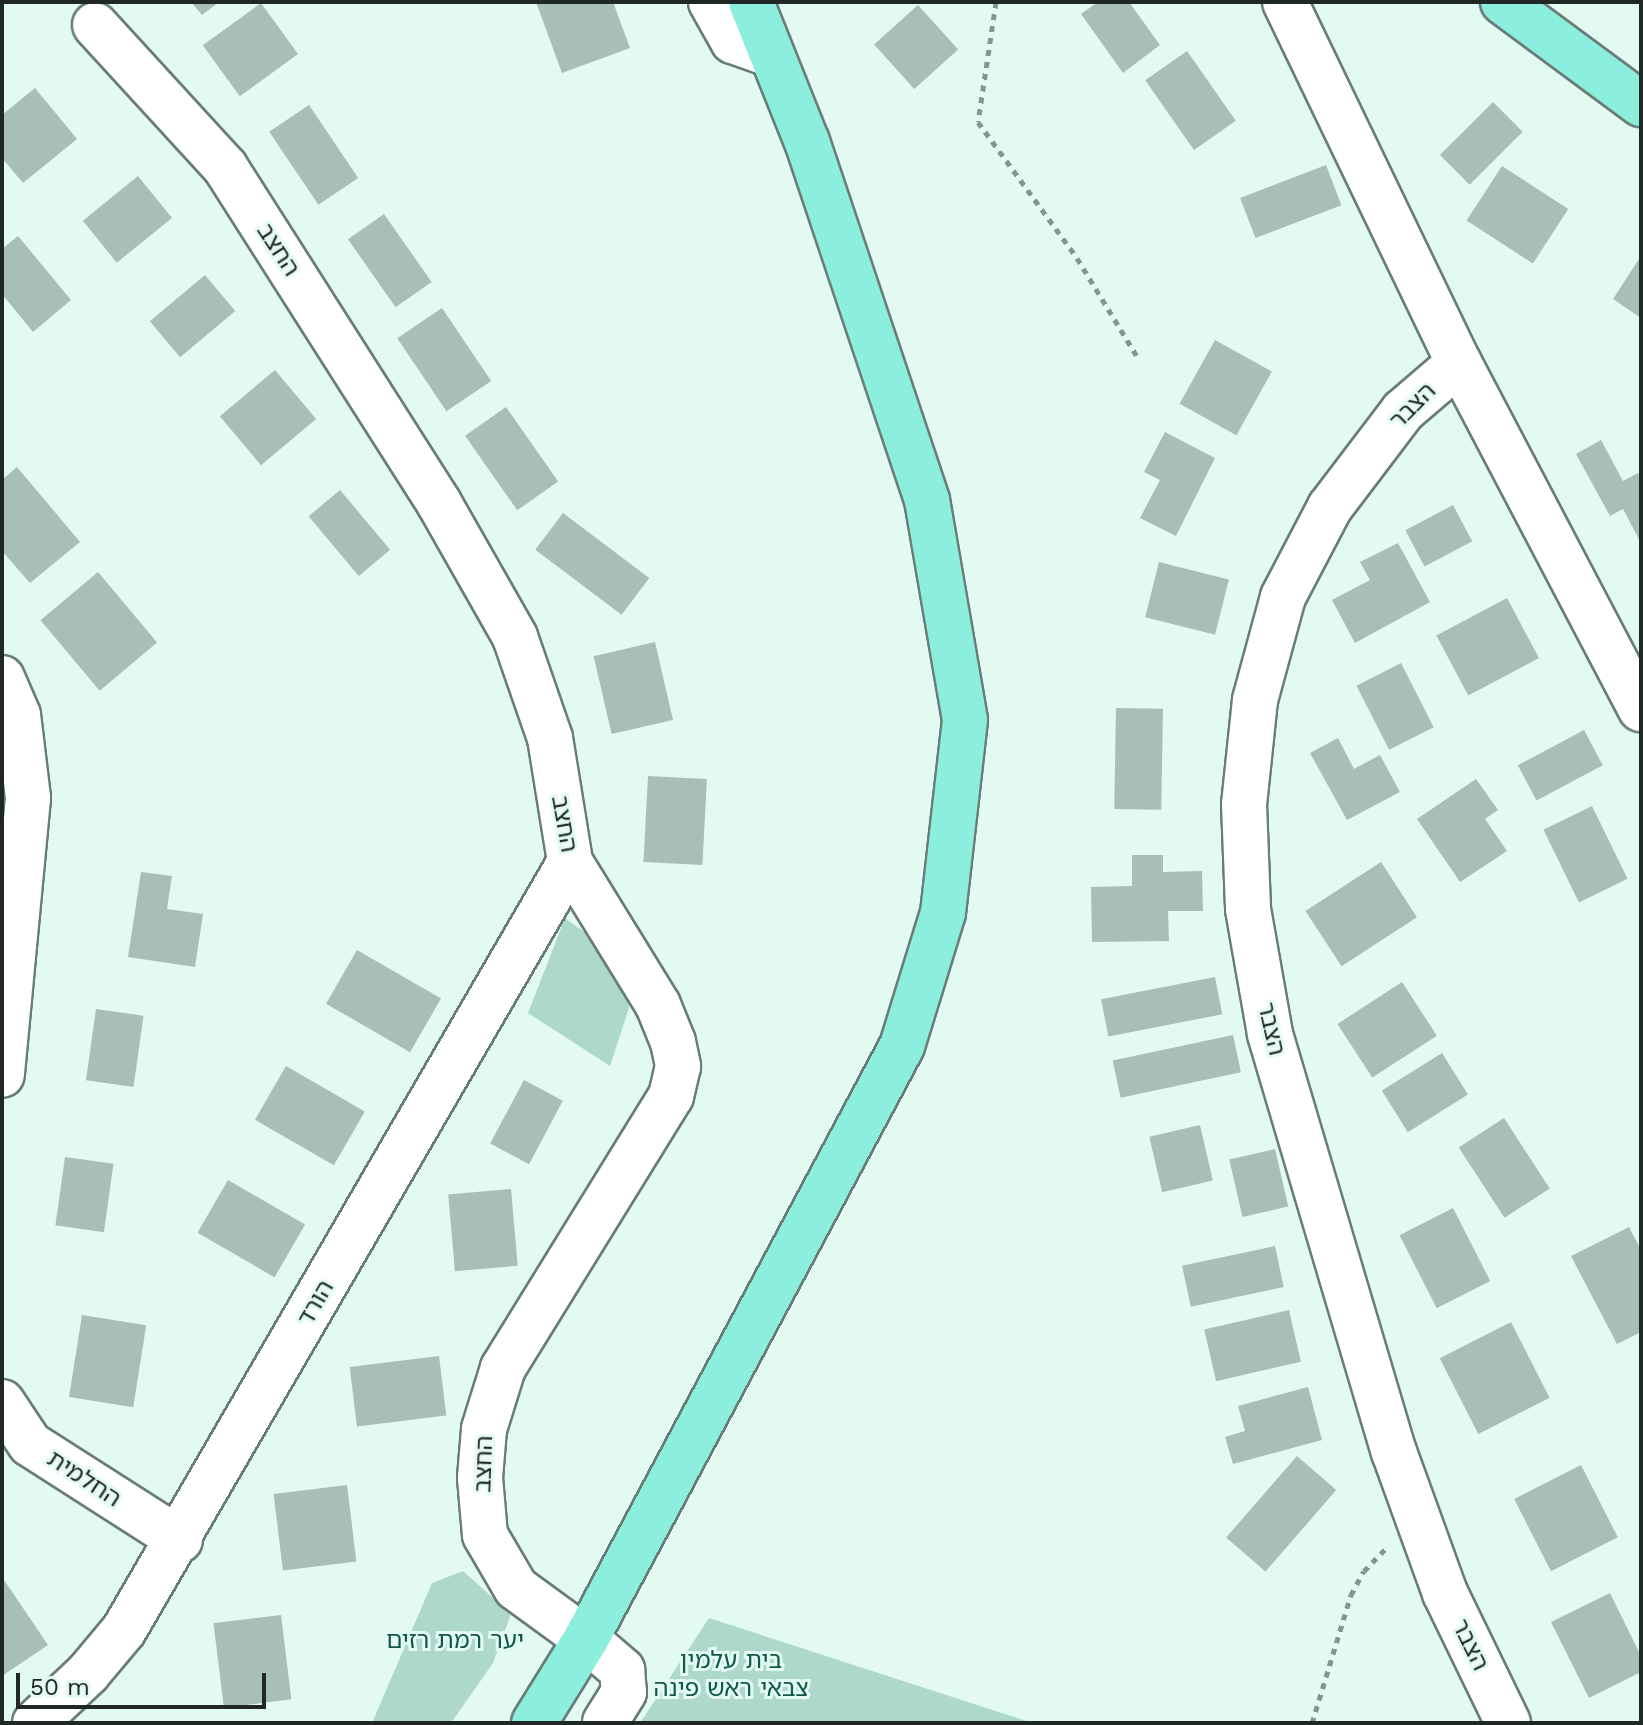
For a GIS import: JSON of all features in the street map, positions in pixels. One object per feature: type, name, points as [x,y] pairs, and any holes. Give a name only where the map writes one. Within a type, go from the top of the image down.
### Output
[{"type":"main road","points":[[534,1723],[586,1639],[902,1046],[945,898],[965,720],[927,500],[807,142],[751,2]]},
{"type":"main road","points":[[1503,2],[1641,104]]},
{"type":"street","points":[[711,2],[733,41],[772,55]]},
{"type":"street","name":"הצבר","points":[[1285,2],[1459,363],[1641,709]]},
{"type":"street","name":"החצב","points":[[95,25],[225,167],[439,503],[515,637],[550,738],[570,862],[658,1005],[673,1042],[678,1066],[671,1096],[503,1368],[484,1429],[480,1478],[485,1535],[516,1588],[586,1639],[622,1670],[624,1692],[605,1723]]},
{"type":"street","name":"הצבר","points":[[1459,363],[1403,411],[1339,495],[1283,597],[1255,700],[1244,804],[1248,909],[1270,1034],[1394,1452],[1445,1593],[1508,1723]]},
{"type":"street","points":[[2,678],[18,715],[28,798],[2,1075]]},
{"type":"street","name":"הורד","points":[[35,1723],[88,1673],[124,1630],[180,1540],[570,862]]},
{"type":"street","name":"החלמית","points":[[2,1402],[30,1444],[180,1540]]},
{"type":"path","points":[[996,2],[978,122],[1077,258],[1138,358]]},
{"type":"path","points":[[1312,1723],[1351,1595],[1364,1571],[1379,1553],[1422,1530]]},
{"type":"green space","points":[[565,918],[591,937],[623,976],[629,1008],[610,1066],[528,1013]]},
{"type":"green space","name":"יער רמת רזים","points":[[463,1571],[511,1614],[493,1663],[451,1723],[372,1723],[432,1583]]},
{"type":"green space","name":"בית עלמין צבאי ראש פינה","points":[[709,1618],[1033,1723],[640,1723]]},
{"type":"building","points":[[191,2],[219,2],[202,15]]},
{"type":"building","points":[[536,2],[613,2],[630,48],[562,73]]},
{"type":"building","points":[[1098,2],[1129,2],[1160,45],[1123,73],[1081,14]]},
{"type":"building","points":[[261,3],[298,54],[240,96],[203,45]]},
{"type":"building","points":[[918,5],[958,50],[914,89],[874,44]]},
{"type":"building","points":[[1187,51],[1236,121],[1194,150],[1145,80]]},
{"type":"building","points":[[35,88],[77,139],[23,183],[2,158],[2,115]]},
{"type":"building","points":[[1493,102],[1523,132],[1470,185],[1440,155]]},
{"type":"building","points":[[309,105],[358,178],[318,205],[269,132]]},
{"type":"building","points":[[1326,165],[1341,205],[1256,238],[1240,198]]},
{"type":"building","points":[[1502,166],[1568,209],[1533,264],[1467,221]]},
{"type":"building","points":[[138,176],[172,218],[117,263],[83,221]]},
{"type":"building","points":[[384,214],[432,282],[396,307],[348,239]]},
{"type":"building","points":[[18,236],[71,300],[33,332],[2,294],[2,249]]},
{"type":"building","points":[[1639,259],[1641,261],[1641,318],[1613,299]]},
{"type":"building","points":[[205,275],[235,311],[180,357],[150,321]]},
{"type":"building","points":[[442,308],[491,381],[446,411],[397,338]]},
{"type":"building","points":[[1215,340],[1272,372],[1236,435],[1180,404]]},
{"type":"building","points":[[275,370],[316,419],[261,465],[220,416]]},
{"type":"building","points":[[506,407],[558,482],[517,510],[465,436]]},
{"type":"building","points":[[1165,432],[1215,458],[1176,536],[1140,518],[1160,480],[1144,472]]},
{"type":"building","points":[[1601,440],[1623,481],[1638,473],[1641,479],[1641,543],[1623,509],[1610,516],[1576,454]]},
{"type":"building","points":[[17,467],[80,542],[30,583],[2,551],[2,480]]},
{"type":"building","points":[[340,490],[390,550],[359,576],[309,516]]},
{"type":"building","points":[[1453,505],[1472,541],[1425,567],[1405,530]]},
{"type":"building","points":[[563,513],[649,578],[622,615],[535,550]]},
{"type":"building","points":[[1398,543],[1430,602],[1355,643],[1332,600],[1370,580],[1360,562]]},
{"type":"building","points":[[1159,562],[1229,579],[1215,635],[1145,617]]},
{"type":"building","points":[[98,572],[157,642],[100,691],[41,620]]},
{"type":"building","points":[[1507,598],[1539,658],[1468,696],[1436,636]]},
{"type":"building","points":[[655,642],[673,720],[612,734],[594,656]]},
{"type":"building","points":[[1401,663],[1434,727],[1389,750],[1356,686]]},
{"type":"building","points":[[1116,708],[1163,709],[1161,810],[1114,809]]},
{"type":"building","points":[[1584,730],[1603,765],[1537,801],[1518,765]]},
{"type":"building","points":[[1338,738],[1354,769],[1380,755],[1400,792],[1347,820],[1310,753]]},
{"type":"building","points":[[648,776],[707,779],[702,865],[643,862]]},
{"type":"building","points":[[1476,779],[1498,810],[1485,819],[1507,851],[1460,882],[1417,819]]},
{"type":"building","points":[[1592,806],[1628,879],[1579,902],[1543,830]]},
{"type":"building","points":[[1132,855],[1163,855],[1163,872],[1202,871],[1203,911],[1168,911],[1169,941],[1092,942],[1091,887],[1132,886]]},
{"type":"building","points":[[1381,862],[1417,917],[1341,966],[1306,911]]},
{"type":"building","points":[[141,872],[172,876],[167,909],[203,914],[195,967],[128,957]]},
{"type":"building","points":[[357,950],[441,998],[410,1052],[326,1004]]},
{"type":"building","points":[[1215,977],[1222,1014],[1108,1036],[1101,999]]},
{"type":"building","points":[[1402,982],[1437,1036],[1372,1078],[1337,1024]]},
{"type":"building","points":[[96,1009],[144,1016],[134,1087],[86,1080]]},
{"type":"building","points":[[1233,1035],[1241,1072],[1121,1098],[1113,1061]]},
{"type":"building","points":[[1442,1053],[1468,1095],[1408,1132],[1382,1091]]},
{"type":"building","points":[[286,1066],[365,1112],[334,1165],[255,1120]]},
{"type":"building","points":[[524,1080],[563,1101],[529,1164],[490,1144]]},
{"type":"building","points":[[1504,1118],[1550,1188],[1504,1218],[1459,1147]]},
{"type":"building","points":[[1200,1125],[1213,1181],[1162,1192],[1149,1137]]},
{"type":"building","points":[[1275,1149],[1288,1206],[1242,1217],[1229,1160]]},
{"type":"building","points":[[65,1157],[114,1164],[104,1232],[55,1225]]},
{"type":"building","points":[[228,1180],[305,1224],[275,1277],[198,1233]]},
{"type":"building","points":[[511,1189],[518,1266],[455,1271],[448,1194]]},
{"type":"building","points":[[1453,1208],[1490,1281],[1437,1308],[1400,1235]]},
{"type":"building","points":[[1629,1227],[1641,1250],[1641,1332],[1617,1344],[1571,1256]]},
{"type":"building","points":[[1275,1246],[1284,1287],[1191,1307],[1182,1266]]},
{"type":"building","points":[[1289,1310],[1301,1362],[1216,1381],[1204,1330]]},
{"type":"building","points":[[82,1315],[146,1325],[133,1407],[69,1397]]},
{"type":"building","points":[[1511,1322],[1550,1398],[1478,1434],[1440,1358]]},
{"type":"building","points":[[439,1356],[446,1416],[357,1427],[350,1367]]},
{"type":"building","points":[[1308,1387],[1322,1440],[1233,1464],[1225,1437],[1245,1431],[1238,1406]]},
{"type":"building","points":[[1297,1456],[1336,1490],[1265,1572],[1226,1538]]},
{"type":"building","points":[[1581,1465],[1618,1537],[1551,1571],[1514,1499]]},
{"type":"building","points":[[347,1485],[356,1561],[283,1570],[274,1494]]},
{"type":"building","points":[[2,1577],[48,1645],[2,1676]]},
{"type":"building","points":[[1610,1593],[1641,1656],[1641,1672],[1589,1698],[1551,1622]]},
{"type":"building","points":[[281,1615],[291,1699],[224,1708],[214,1623]]}]
